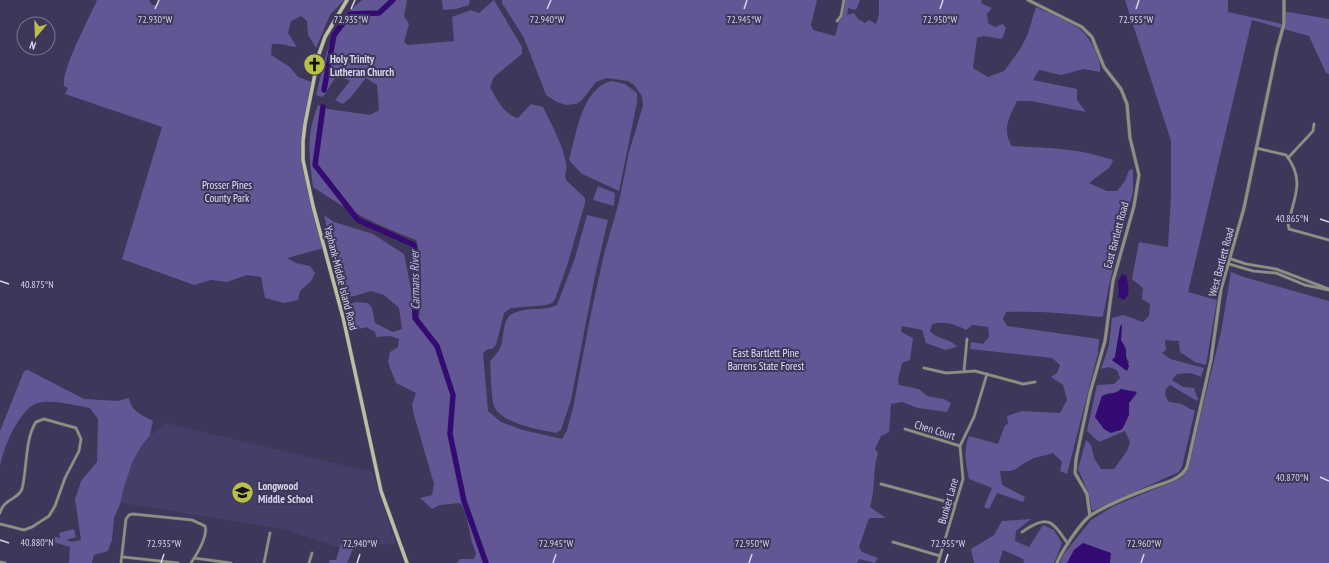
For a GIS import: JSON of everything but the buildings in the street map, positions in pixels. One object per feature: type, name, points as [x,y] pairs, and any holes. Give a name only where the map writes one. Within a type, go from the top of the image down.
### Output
[{"type":"main road","name":"Yaphank-Middle Island Road","points":[[347,0],[325,37],[318,54],[305,124],[303,160],[313,206],[343,317],[381,491],[407,563]]},
{"type":"street","points":[[837,21],[841,16],[844,0]]},
{"type":"street","name":"East Bartlett Road","points":[[1028,0],[1082,27],[1092,37],[1104,67],[1121,89],[1126,104],[1130,138],[1139,175],[1134,206],[1113,281],[1105,341],[1090,393],[1076,459],[1075,473],[1087,494],[1090,516]]},
{"type":"street","name":"West Bartlett Road","points":[[1090,516],[1112,505],[1179,477],[1185,472],[1198,425],[1217,330],[1221,289],[1231,259],[1242,216],[1277,49],[1284,24],[1284,0]]},
{"type":"street","points":[[1288,158],[1313,131],[1314,124]]},
{"type":"street","points":[[1256,148],[1286,155],[1296,170],[1298,183],[1288,223],[1289,229],[1329,240]]},
{"type":"street","points":[[1231,259],[1246,264],[1276,269],[1319,284],[1329,290]]},
{"type":"street","points":[[1229,264],[1244,269],[1276,273],[1318,289],[1329,290]]},
{"type":"street","points":[[1244,269],[1246,264]]},
{"type":"street","points":[[1318,289],[1319,284]]},
{"type":"street","points":[[964,371],[967,339]]},
{"type":"street","points":[[924,368],[946,373],[975,371],[1019,384],[1035,382]]},
{"type":"street","points":[[960,446],[974,417],[986,374]]},
{"type":"street","points":[[0,512],[4,503],[16,496],[22,488],[28,448],[36,422],[44,419],[76,428],[81,439],[79,452],[64,478],[55,506],[49,516],[32,527],[24,530],[0,524]]},
{"type":"street","name":"Chen Court","points":[[905,429],[960,446]]},
{"type":"street","name":"Bunker Lane","points":[[938,563],[963,479],[960,446]]},
{"type":"street","points":[[881,484],[955,504]]},
{"type":"street","points":[[121,563],[126,519],[133,514],[192,520],[205,526],[205,536],[191,563]]},
{"type":"street","points":[[1057,563],[1060,555],[1090,516]]},
{"type":"street","points":[[1022,532],[1040,521],[1046,521],[1058,530],[1068,544]]},
{"type":"street","points":[[264,563],[270,533]]},
{"type":"street","points":[[893,542],[940,556]]},
{"type":"street","points":[[309,563],[312,553]]},
{"type":"street","points":[[122,556],[178,563]]},
{"type":"street","points":[[194,558],[231,563]]},
{"type":"street","points":[[0,562],[5,563]]},
{"type":"shaded area","points":[[1122,274],[1127,276],[1128,289],[1128,295],[1124,300],[1118,297],[1118,282]]},
{"type":"shaded area","points":[[1122,324],[1121,340],[1126,349],[1126,357],[1129,366],[1127,371],[1112,360],[1115,357],[1120,327]]},
{"type":"shaded area","points":[[1121,389],[1137,392],[1129,403],[1129,415],[1122,429],[1111,433],[1104,429],[1095,417],[1102,396]]},
{"type":"shaded area","name":"Longwood Middle School","points":[[166,423],[372,472],[396,545],[355,543],[354,552],[283,529],[109,501],[109,487],[146,439]]},
{"type":"shaded area","points":[[1083,543],[1111,553],[1110,563],[1067,563],[1074,550]]},
{"type":"green space","name":"Prosser Pines County Park","points":[[97,0],[149,0],[152,5],[158,5],[159,0],[344,0],[330,15],[316,48],[308,35],[307,21],[301,16],[291,21],[288,33],[297,47],[272,44],[271,55],[290,67],[298,77],[312,82],[303,141],[304,165],[324,248],[287,258],[296,263],[310,266],[315,273],[311,281],[300,291],[298,300],[284,303],[265,298],[261,277],[247,275],[227,282],[211,280],[194,285],[122,259],[162,127],[65,94],[68,88],[64,86],[64,78],[71,56]]},
{"type":"green space","name":"East Bartlett Pine Barrens State Forest","points":[[362,0],[407,0],[404,16],[409,24],[404,42],[408,45],[454,41],[452,17],[471,10],[479,13],[494,0],[522,47],[522,54],[494,77],[490,87],[501,106],[513,116],[518,118],[531,104],[543,107],[555,131],[566,160],[566,180],[585,198],[585,203],[567,266],[555,299],[552,303],[546,305],[511,308],[504,313],[496,345],[492,349],[488,349],[483,353],[488,411],[501,422],[523,430],[562,439],[567,430],[573,408],[604,254],[619,202],[629,152],[643,106],[642,96],[634,85],[628,81],[607,78],[596,82],[582,100],[576,104],[566,105],[557,102],[546,95],[524,38],[502,3],[502,0],[817,0],[811,25],[813,30],[835,36],[845,0],[860,0],[856,10],[848,8],[847,15],[854,13],[858,19],[865,23],[869,20],[876,24],[879,15],[879,0],[982,0],[981,3],[992,8],[987,14],[988,23],[995,27],[1003,24],[1006,28],[1002,39],[983,36],[977,38],[973,68],[988,77],[1004,71],[1019,51],[1027,36],[1036,7],[1074,25],[1093,45],[1098,56],[1100,72],[1084,69],[1061,75],[1039,70],[1033,80],[1077,89],[1077,100],[1086,112],[1031,101],[1017,101],[1009,118],[1007,134],[1009,140],[1012,146],[1075,151],[1113,160],[1110,167],[1089,183],[1107,191],[1117,191],[1125,181],[1129,170],[1133,169],[1133,192],[1109,285],[1103,316],[1099,317],[1041,312],[1006,312],[1003,319],[1007,326],[1099,339],[1098,353],[1067,474],[1060,471],[1062,462],[1053,453],[1032,459],[1011,471],[1000,471],[1002,485],[1025,497],[1023,502],[997,493],[989,509],[984,507],[992,488],[969,479],[966,463],[966,447],[969,436],[998,444],[1005,425],[1008,424],[1007,416],[1022,411],[1060,413],[1067,400],[1063,385],[1051,377],[1057,373],[1060,365],[1052,358],[970,349],[971,342],[983,344],[989,337],[988,327],[972,325],[966,330],[949,324],[932,324],[930,331],[933,334],[951,342],[957,347],[945,350],[926,343],[922,330],[902,326],[901,332],[913,338],[910,360],[902,363],[898,379],[899,385],[919,389],[927,396],[944,399],[951,403],[947,412],[918,408],[902,402],[891,404],[889,432],[881,436],[875,449],[878,453],[870,507],[886,518],[869,518],[859,547],[862,552],[878,558],[875,563],[859,559],[857,563],[457,563],[460,559],[474,559],[476,553],[473,547],[466,514],[460,503],[440,505],[432,509],[420,498],[432,495],[434,484],[412,405],[416,393],[396,383],[388,362],[390,352],[398,347],[399,339],[390,336],[376,337],[375,332],[366,327],[352,331],[345,305],[356,302],[368,303],[372,308],[375,323],[393,332],[402,329],[399,308],[384,295],[371,291],[355,296],[343,297],[324,215],[334,222],[373,234],[404,254],[418,324],[421,270],[416,240],[363,217],[313,187],[310,165],[310,136],[318,105],[328,109],[370,115],[379,110],[377,85],[366,78],[351,97],[343,104],[335,100],[350,81],[337,75],[323,97],[316,95],[333,35],[339,23],[351,9]]},
{"type":"green space","points":[[442,0],[470,0],[469,5],[456,9],[443,10]]},
{"type":"green space","points":[[1125,0],[1228,0],[1228,12],[1282,24],[1282,11],[1329,19],[1329,74],[1326,73],[1309,36],[1252,20],[1188,292],[1217,300],[1206,365],[1195,362],[1180,352],[1179,341],[1165,340],[1166,350],[1162,353],[1170,359],[1204,368],[1201,377],[1191,373],[1177,374],[1172,380],[1183,387],[1194,388],[1198,399],[1197,401],[1170,385],[1166,389],[1165,395],[1169,402],[1182,404],[1195,410],[1182,467],[1179,472],[1092,511],[1089,494],[1078,469],[1086,440],[1091,445],[1094,458],[1101,469],[1114,469],[1127,451],[1130,442],[1125,431],[1099,442],[1087,431],[1097,385],[1114,384],[1120,378],[1117,370],[1109,367],[1101,369],[1109,345],[1112,318],[1123,315],[1143,322],[1149,316],[1150,304],[1142,299],[1143,288],[1132,279],[1139,242],[1168,247],[1171,196],[1171,141]],"holes":[[[1122,325],[1121,340],[1126,349],[1126,357],[1129,362],[1124,369],[1112,360],[1115,357],[1120,327]],[[1121,389],[1127,392],[1135,391],[1136,395],[1129,403],[1126,422],[1119,431],[1104,429],[1095,417],[1102,396],[1116,394]]]},
{"type":"green space","points":[[612,81],[625,84],[637,93],[637,102],[619,191],[582,174],[569,160],[582,113],[587,102],[594,92],[602,85]]},
{"type":"green space","points":[[598,186],[615,193],[614,206],[593,200]]},
{"type":"green space","points":[[587,215],[608,220],[595,276],[571,400],[561,430],[556,433],[514,422],[500,414],[495,408],[493,400],[490,362],[500,348],[505,323],[510,316],[520,311],[546,308],[557,305],[575,258]]},
{"type":"green space","points":[[1231,272],[1329,301],[1329,563],[1060,563],[1063,555],[1091,520],[1114,506],[1181,478],[1188,467],[1221,332]]},
{"type":"green space","points":[[28,370],[84,399],[118,401],[129,398],[132,406],[141,415],[153,421],[150,435],[140,448],[132,463],[120,504],[114,518],[112,540],[108,551],[94,555],[92,563],[69,563],[70,547],[50,541],[55,537],[60,538],[59,533],[74,529],[76,537],[66,540],[72,542],[81,540],[75,499],[81,481],[97,462],[98,419],[90,408],[54,402],[41,402],[35,404],[23,414],[12,432],[4,451],[0,467],[0,431],[24,371]]},
{"type":"green space","points":[[1031,519],[1016,531],[1015,541],[1029,547],[1043,525],[1054,530],[1062,543],[1054,563],[1024,563],[1023,559],[1003,550],[999,563],[974,563],[971,549],[994,535],[1002,521]]},
{"type":"green space","points":[[341,544],[354,546],[347,563],[329,563],[330,560],[336,560]]},
{"type":"waterway","name":"Carmans River","points":[[324,90],[334,35],[350,14],[379,13],[393,0]]},
{"type":"waterway","name":"Carmans River","points":[[323,107],[315,165],[358,220],[414,245],[415,318],[437,346],[453,395],[450,434],[464,501],[486,563]]},
{"type":"place","name":"Holy Trinity Lutheran Church","points":[[315,65]]},
{"type":"place","name":"Longwood Middle School","points":[[242,492]]}]
